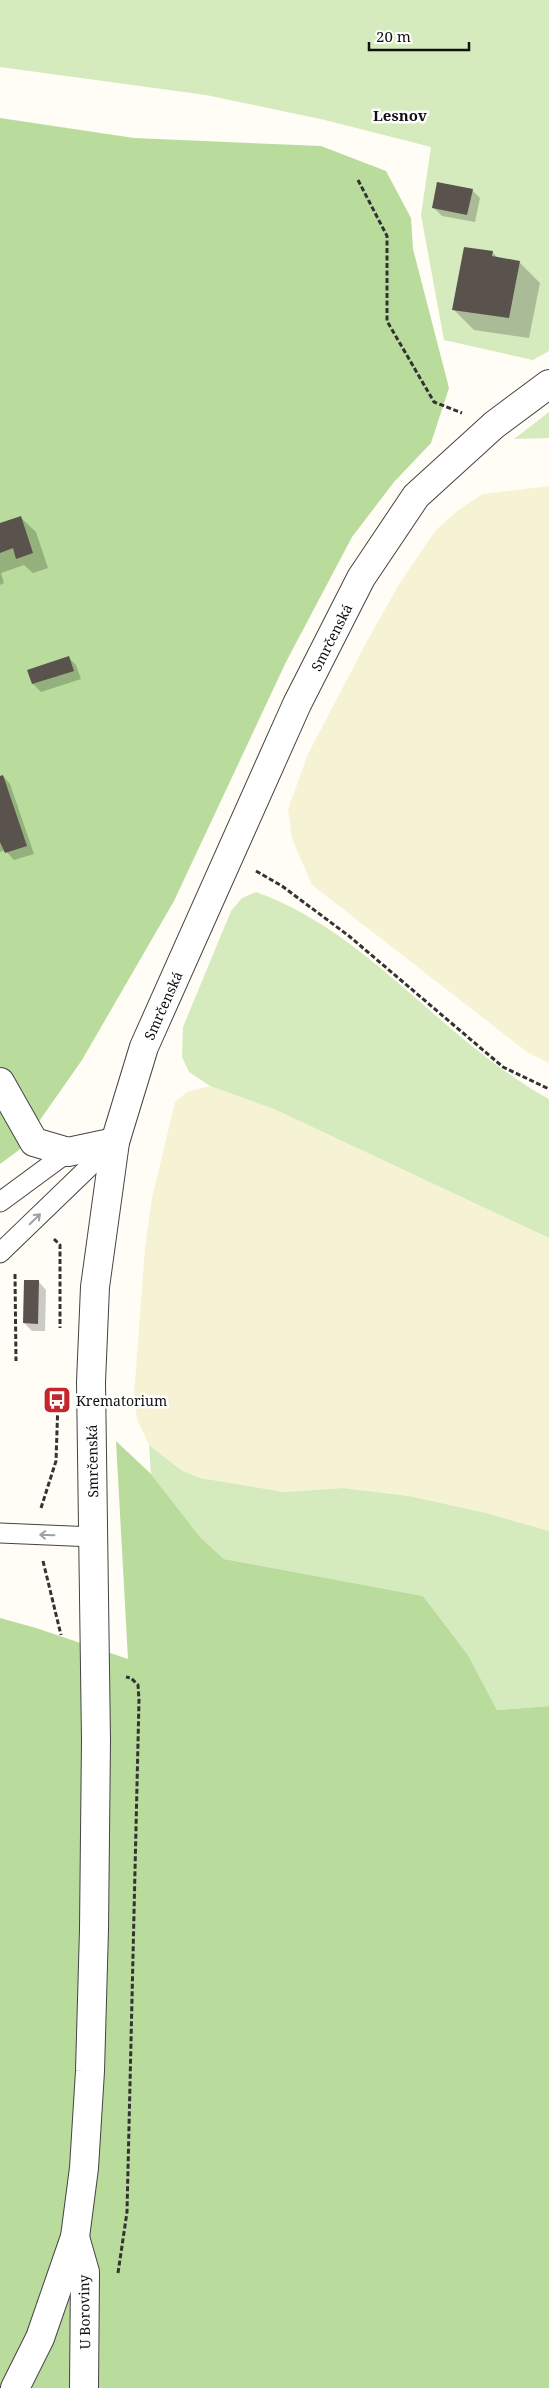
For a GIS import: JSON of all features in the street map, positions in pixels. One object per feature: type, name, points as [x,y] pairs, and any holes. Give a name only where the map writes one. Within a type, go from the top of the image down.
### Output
[{"type":"street","name":"Smrčenská","points":[[75,2237],[84,2168],[90,2070],[96,1740],[91,1382],[95,1287],[115,1142],[144,1047],[297,704],[361,578],[416,496],[494,425],[549,384]]},
{"type":"street","points":[[0,1082],[34,1142],[68,1152],[115,1142]]},
{"type":"street","points":[[15,2388],[40,2338],[75,2237]]},
{"type":"street","name":"U Boroviny","points":[[75,2237],[85,2272],[84,2388]]},
{"type":"lane","points":[[0,1253],[115,1142]]},
{"type":"lane","points":[[0,1202],[68,1152]]},
{"type":"lane","points":[[0,1533],[94,1536]]},
{"type":"path","points":[[358,180],[387,236],[387,321],[434,402],[494,425]]},
{"type":"path","points":[[230,855],[282,886],[349,936],[503,1067],[549,1089]]},
{"type":"path","points":[[48,1244],[55,1238],[60,1245],[60,1332]]},
{"type":"path","points":[[16,1361],[15,1272],[21,1267]]},
{"type":"path","points":[[58,1391],[56,1461],[41,1507],[41,1534],[45,1576],[63,1640]]},
{"type":"path","points":[[95,1675],[120,1675],[131,1678],[138,1684],[139,1700],[128,2212],[117,2280]]},
{"type":"shaded area","points":[[549,486],[549,1063],[527,1052],[312,885],[292,839],[288,809],[308,754],[366,643],[399,584],[436,530],[457,511],[483,494]]},
{"type":"shaded area","points":[[210,1086],[274,1109],[549,1238],[549,1531],[486,1513],[409,1496],[343,1488],[284,1492],[200,1478],[181,1470],[149,1445],[137,1419],[134,1396],[145,1247],[152,1198],[175,1102],[187,1092]]},
{"type":"green space","points":[[0,0],[549,0],[549,351],[533,360],[444,340],[421,215],[431,147],[325,120],[206,95],[0,67]]},
{"type":"green space","points":[[0,118],[134,138],[321,146],[386,171],[411,218],[413,249],[449,388],[431,443],[394,482],[352,537],[286,662],[174,901],[82,1060],[19,1150],[0,1164]]},
{"type":"green space","points":[[549,412],[549,438],[514,439]]},
{"type":"green space","points":[[256,892],[297,910],[335,933],[371,960],[475,1048],[511,1075],[549,1099],[549,1238],[274,1109],[210,1086],[189,1072],[182,1057],[183,1027],[231,911],[242,898]]},
{"type":"green space","points":[[116,1441],[151,1474],[200,1537],[224,1559],[423,1596],[468,1655],[497,1710],[549,1706],[549,2388],[0,2388],[0,1618],[128,1659]]},
{"type":"green space","points":[[149,1445],[181,1470],[200,1478],[284,1492],[343,1488],[409,1496],[486,1513],[549,1531],[549,1706],[497,1710],[468,1655],[423,1596],[224,1559],[200,1537],[151,1474]]},
{"type":"building","points":[[437,182],[473,189],[467,215],[432,208]]},
{"type":"building","points":[[464,247],[493,251],[492,256],[520,261],[509,318],[452,310]]},
{"type":"building","points":[[21,516],[33,553],[16,559],[13,548],[0,553],[0,523]]},
{"type":"building","points":[[69,656],[74,671],[32,684],[27,670]]},
{"type":"building","points":[[3,775],[27,846],[5,853],[0,842],[0,776]]},
{"type":"building","points":[[24,1280],[39,1280],[38,1324],[23,1323]]},
{"type":"place","name":"Krematorium","points":[[57,1400]]},
{"type":"district","name":"Lesnov","points":[[400,115]]}]
